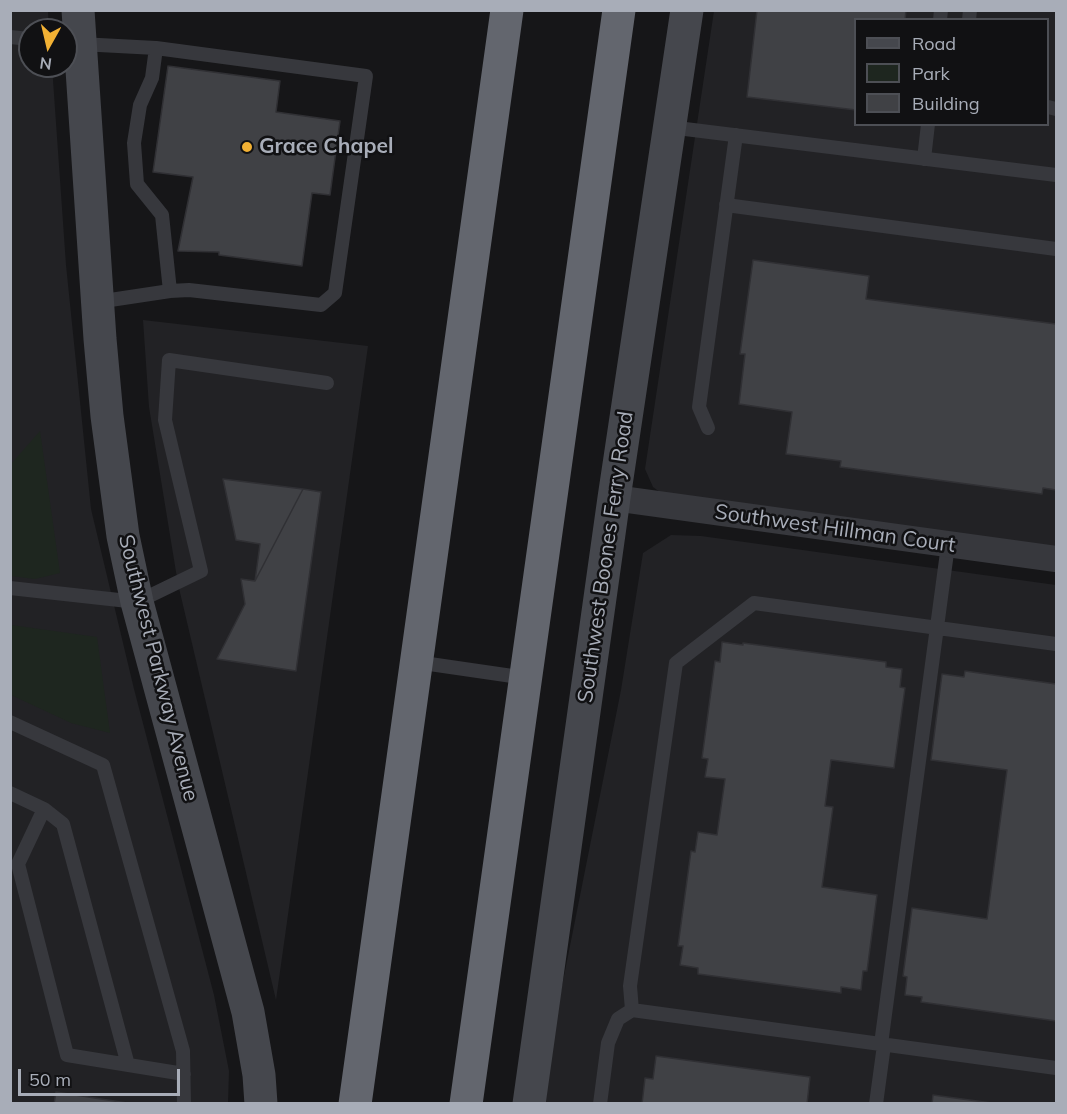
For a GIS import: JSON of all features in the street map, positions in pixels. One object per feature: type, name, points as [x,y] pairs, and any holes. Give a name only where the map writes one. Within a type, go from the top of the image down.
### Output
[{"type":"highway","points":[[355,1104],[507,10]]},
{"type":"highway","points":[[466,1104],[619,10]]},
{"type":"street","name":"Southwest Boones Ferry Road","points":[[529,1104],[614,498],[687,10]]},
{"type":"street","name":"Southwest Parkway Avenue","points":[[76,78],[110,438],[123,537],[137,602],[248,1012],[259,1075],[261,1104]]},
{"type":"street","name":"Southwest Hillman Court","points":[[614,498],[1056,559]]},
{"type":"lane","points":[[78,43],[156,48],[366,76],[335,293],[321,305],[189,290],[97,302]]},
{"type":"lane","points":[[156,48],[152,78],[140,105],[134,142],[137,184],[162,214],[170,291]]},
{"type":"lane","points":[[924,159],[928,126]]},
{"type":"lane","points":[[669,127],[1056,175]]},
{"type":"lane","points":[[708,428],[699,407],[736,135]]},
{"type":"lane","points":[[726,205],[1056,249]]},
{"type":"lane","points":[[10,588],[137,602],[201,571],[165,420],[168,360],[327,383]]},
{"type":"lane","points":[[876,1104],[948,544]]},
{"type":"lane","points":[[632,1010],[630,986],[676,663],[754,603],[1056,644]]},
{"type":"lane","points":[[416,663],[526,678]]},
{"type":"lane","points":[[10,722],[103,765],[183,1051],[184,1104]]},
{"type":"lane","points":[[10,793],[44,809],[63,824],[128,1065]]},
{"type":"lane","points":[[44,809],[18,864],[67,1055],[184,1074]]},
{"type":"lane","points":[[600,1104],[608,1043],[618,1019],[632,1010],[1056,1068]]},
{"type":"shaded area","points":[[10,11],[48,11],[48,18],[18,18],[18,78],[53,78],[66,265],[91,509],[134,689],[214,995],[229,1071],[228,1103],[11,1103]]},
{"type":"shaded area","points":[[714,11],[1056,11],[1056,548],[668,498],[653,487],[645,469]]},
{"type":"shaded area","points":[[143,320],[368,346],[276,1000],[178,584],[149,407]]},
{"type":"shaded area","points":[[671,535],[701,536],[1056,585],[1056,1103],[545,1104],[556,1016],[621,690],[643,553]]},
{"type":"green space","points":[[40,431],[60,573],[35,579],[11,576],[11,464]]},
{"type":"green space","points":[[11,625],[97,637],[110,733],[71,723],[11,695]]},
{"type":"building","points":[[757,10],[906,10],[905,18],[854,18],[854,110],[747,97]]},
{"type":"building","name":"Grace Chapel","points":[[168,66],[280,81],[276,112],[340,121],[330,195],[312,193],[302,266],[219,255],[219,252],[178,251],[193,177],[153,172]]},
{"type":"building","points":[[753,260],[869,276],[866,299],[1056,324],[1056,490],[1043,488],[1042,494],[840,467],[841,461],[786,454],[792,412],[739,404],[745,354],[740,354]]},
{"type":"building","points":[[223,479],[303,489],[255,581],[260,544],[236,540]]},
{"type":"building","points":[[303,489],[321,492],[296,671],[217,659],[245,604],[241,579],[255,581]]},
{"type":"building","points":[[722,642],[886,662],[886,667],[902,669],[900,687],[905,688],[894,768],[831,760],[825,806],[833,807],[822,887],[877,895],[867,971],[863,971],[861,990],[841,987],[841,993],[698,974],[698,968],[680,965],[683,946],[678,946],[691,851],[695,852],[698,832],[717,835],[725,779],[705,777],[708,759],[702,758],[715,661],[720,662]]},
{"type":"building","points":[[965,671],[1056,684],[1056,1021],[921,1002],[922,997],[905,995],[907,977],[903,976],[912,908],[987,919],[1007,770],[931,760],[942,674],[964,677]]},
{"type":"building","points":[[656,1056],[810,1077],[807,1104],[642,1104],[645,1078],[653,1079]]},
{"type":"building","points":[[56,1092],[127,1103],[127,1104],[54,1104]]},
{"type":"building","points":[[933,1095],[999,1104],[932,1104]]},
{"type":"place","name":"Grace Chapel","points":[[247,147]]}]
